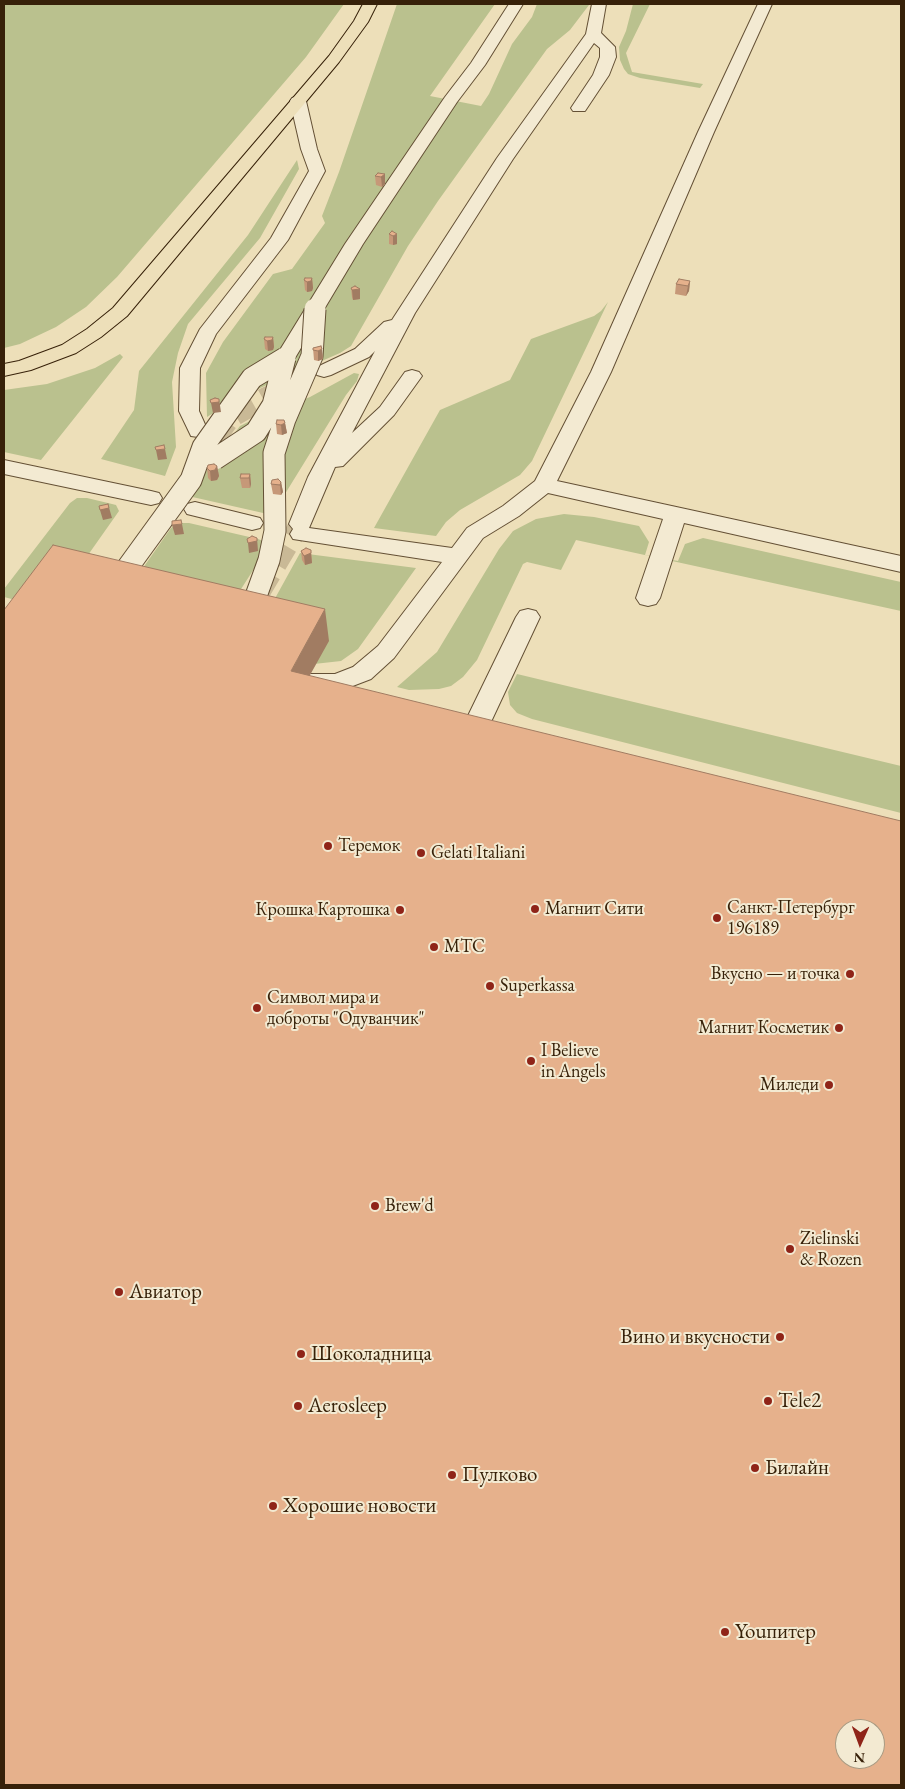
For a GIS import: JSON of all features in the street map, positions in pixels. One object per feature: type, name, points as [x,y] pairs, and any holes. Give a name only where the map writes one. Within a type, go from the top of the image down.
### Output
[{"type":"main road","points":[[4,370],[31,363],[69,348],[94,333],[120,312],[334,59],[361,22],[370,4]]},
{"type":"street","points":[[97,609],[191,480],[215,459],[256,432],[273,405],[284,358],[354,244],[451,100],[477,65],[516,4]]},
{"type":"street","points":[[456,556],[301,529],[319,477],[405,313],[505,158],[522,150],[535,131],[534,116],[593,34],[599,4]]},
{"type":"street","points":[[365,695],[312,683],[337,684],[362,673],[386,652],[475,533],[511,511],[544,485],[601,372],[706,132],[765,4]]},
{"type":"street","points":[[579,108],[601,76],[608,57],[607,47],[593,34]]},
{"type":"street","points":[[198,431],[189,411],[190,368],[206,333],[279,240],[317,171],[309,149],[298,101]]},
{"type":"street","points":[[309,149],[334,171],[330,181]]},
{"type":"street","points":[[279,240],[315,207]]},
{"type":"street","points":[[230,643],[256,596],[269,560],[275,530],[274,453],[285,420],[312,356],[315,309]]},
{"type":"street","points":[[324,370],[362,353],[405,313]]},
{"type":"street","points":[[191,480],[203,447],[252,378],[284,358]]},
{"type":"street","points":[[319,477],[387,411],[412,376]]},
{"type":"street","points":[[4,467],[151,498]]},
{"type":"street","points":[[544,485],[901,564]]},
{"type":"street","points":[[195,509],[252,523]]},
{"type":"street","points":[[648,598],[676,514]]},
{"type":"street","points":[[477,724],[528,617]]},
{"type":"green space","points":[[4,4],[344,4],[306,57],[117,277],[86,307],[56,327],[20,344],[4,348]]},
{"type":"green space","points":[[397,4],[495,4],[430,96],[481,106],[489,94],[512,44],[532,17],[537,4],[589,5],[570,30],[547,49],[438,201],[408,246],[351,346],[340,353],[235,399],[207,417],[206,373],[223,342],[273,274],[292,269],[325,223],[322,216]]},
{"type":"green space","points":[[633,4],[650,4],[626,53],[632,72],[703,84],[700,88],[640,78],[628,74],[624,69],[620,60],[619,47],[626,31]]},
{"type":"green space","points":[[297,160],[299,169],[260,238],[188,324],[178,353],[172,382],[176,447],[165,476],[101,459],[134,410],[139,371],[248,235]]},
{"type":"green space","points":[[608,302],[532,461],[520,475],[460,510],[446,522],[436,536],[374,528],[440,410],[510,380],[531,339],[594,316]]},
{"type":"green space","points":[[120,354],[123,357],[41,460],[4,452],[4,390],[47,384],[95,368]]},
{"type":"green space","points":[[354,373],[359,374],[357,381],[346,395],[272,515],[188,496],[240,426],[310,397]]},
{"type":"green space","points":[[77,498],[87,498],[116,505],[119,511],[50,609],[4,597],[4,589],[70,503]]},
{"type":"green space","points":[[564,514],[594,517],[639,526],[649,542],[645,555],[678,561],[685,544],[703,538],[901,582],[901,611],[576,540],[561,570],[527,562],[523,564],[477,660],[463,677],[451,686],[439,689],[409,690],[397,687],[437,652],[499,549],[513,531],[536,519]]},
{"type":"green space","points":[[179,523],[189,523],[258,539],[263,541],[266,550],[204,647],[105,622],[171,528]]},
{"type":"green space","points":[[300,553],[416,568],[358,649],[341,661],[314,664],[251,642]]},
{"type":"green space","points":[[517,674],[901,766],[901,813],[532,719],[517,713],[510,705],[508,692]]},
{"type":"building","points":[[378,173],[385,174],[381,177],[375,176]]},
{"type":"building","points":[[392,231],[397,234],[393,236],[389,234]]},
{"type":"building","points":[[305,278],[312,278],[311,281],[307,282],[304,280]]},
{"type":"building","points":[[679,279],[690,281],[688,286],[676,284]]},
{"type":"building","points":[[355,286],[360,289],[352,290],[351,288]]},
{"type":"building","points":[[265,337],[273,337],[272,340],[267,341],[264,339]]},
{"type":"building","points":[[321,346],[322,349],[318,351],[313,350],[313,348]]},
{"type":"building","points":[[219,399],[219,402],[211,403],[210,400]]},
{"type":"building","points":[[277,420],[284,420],[285,423],[281,425],[276,424]]},
{"type":"building","points":[[164,445],[165,449],[156,450],[155,447]]},
{"type":"building","points":[[214,464],[217,466],[215,470],[210,471],[207,468],[208,465]]},
{"type":"building","points":[[241,474],[250,474],[249,478],[240,478]]},
{"type":"building","points":[[278,479],[281,482],[280,485],[271,484],[272,480]]},
{"type":"building","points":[[108,504],[109,508],[100,510],[99,506]]},
{"type":"building","points":[[181,520],[182,524],[172,525],[172,521]]},
{"type":"building","points":[[252,536],[257,538],[257,541],[248,543],[247,539]]},
{"type":"building","name":"Пулково","points":[[53,545],[325,609],[291,671],[901,821],[901,1785],[4,1785],[4,610]]},
{"type":"building","points":[[306,548],[311,550],[311,553],[304,556],[301,551]]},
{"type":"tunnel","points":[[215,439],[230,418],[267,397],[298,383]]},
{"type":"tunnel","points":[[260,592],[300,524]]},
{"type":"place","name":"Теремок","points":[[328,846]]},
{"type":"place","name":"Gelati Italiani","points":[[421,853]]},
{"type":"place","name":"Магнит Сити","points":[[535,909]]},
{"type":"place","name":"Крошка Картошка","points":[[400,910]]},
{"type":"place","name":"Санкт-Петербург 196189","points":[[717,918]]},
{"type":"place","name":"МТС","points":[[434,947]]},
{"type":"place","name":"Вкусно — и точка","points":[[850,974]]},
{"type":"place","name":"Superkassa","points":[[490,986]]},
{"type":"place","name":"Символ мира и доброты \"Одуванчик\"","points":[[257,1008]]},
{"type":"place","name":"Магнит Косметик","points":[[839,1028]]},
{"type":"place","name":"I Believe in Angels","points":[[531,1061]]},
{"type":"place","name":"Миледи","points":[[829,1085]]},
{"type":"place","name":"Brew'd","points":[[375,1206]]},
{"type":"place","name":"Zielinski & Rozen","points":[[790,1249]]},
{"type":"place","name":"Авиатор","points":[[119,1292]]},
{"type":"place","name":"Вино и вкусности","points":[[780,1337]]},
{"type":"place","name":"Шоколадница","points":[[301,1354]]},
{"type":"place","name":"Tele2","points":[[768,1401]]},
{"type":"place","name":"Aerosleep","points":[[298,1406]]},
{"type":"place","name":"Билайн","points":[[755,1468]]},
{"type":"place","name":"Пулково","points":[[452,1475]]},
{"type":"place","name":"Хорошие новости","points":[[273,1506]]},
{"type":"place","name":"Youпитер","points":[[725,1632]]}]
